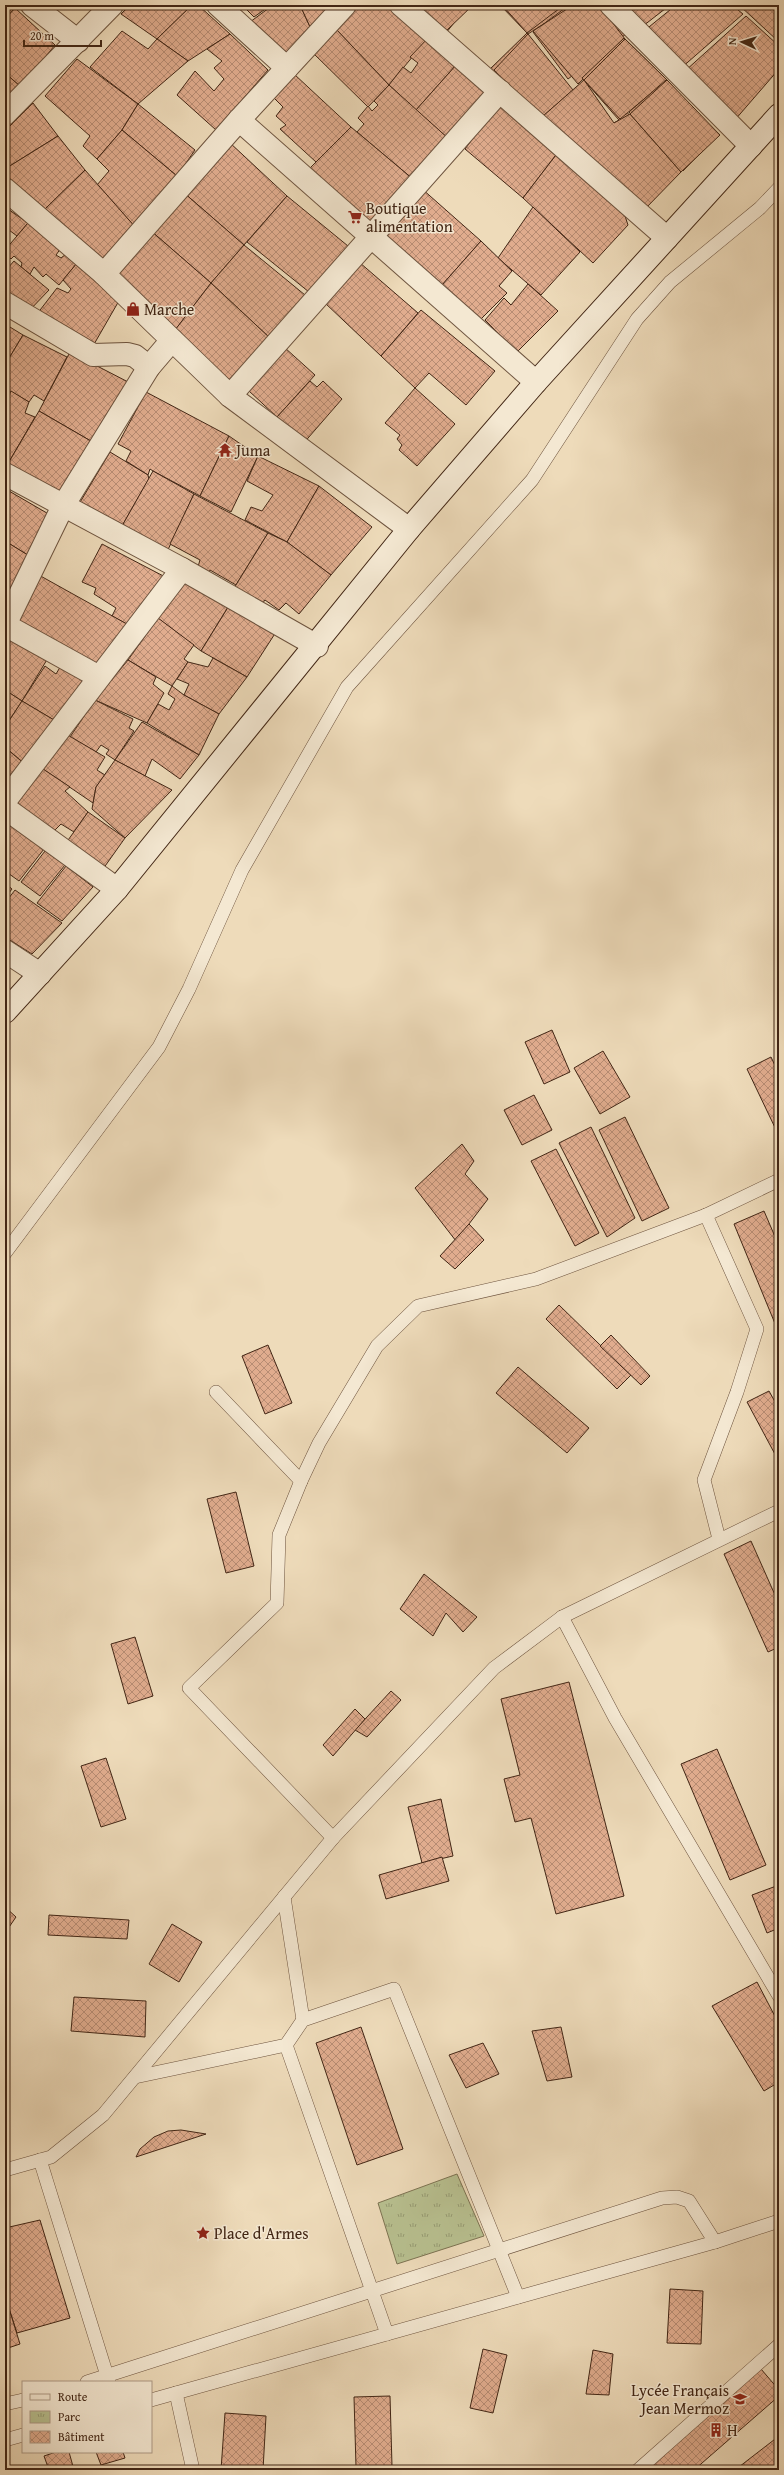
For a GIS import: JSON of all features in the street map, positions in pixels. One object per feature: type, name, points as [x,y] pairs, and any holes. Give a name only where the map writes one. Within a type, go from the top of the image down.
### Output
[{"type":"street","points":[[32,5],[78,41]]},
{"type":"street","points":[[5,114],[112,5]]},
{"type":"street","points":[[218,5],[287,68]]},
{"type":"street","points":[[104,274],[239,120],[345,5]]},
{"type":"street","points":[[401,5],[667,238]]},
{"type":"street","points":[[611,5],[751,146]]},
{"type":"street","points":[[230,396],[500,92]]},
{"type":"street","points":[[5,1012],[117,889],[317,646],[409,529],[536,382],[779,116]]},
{"type":"street","points":[[239,120],[536,382]]},
{"type":"street","points":[[5,189],[104,274],[230,396],[409,529]]},
{"type":"street","points":[[5,303],[93,355],[127,354],[135,356],[149,367]]},
{"type":"street","points":[[99,677],[7,617],[63,506],[149,367],[172,340]]},
{"type":"street","points":[[5,474],[182,569],[317,646]]},
{"type":"street","points":[[5,801],[182,569]]},
{"type":"street","points":[[5,808],[117,889]]},
{"type":"street","points":[[5,951],[40,974]]},
{"type":"lane","points":[[5,1253],[159,1047],[189,989],[242,870],[347,686],[532,480],[637,318],[670,282],[760,208],[779,188]]},
{"type":"lane","points":[[333,1838],[189,1688],[277,1603],[279,1535],[301,1481],[319,1443],[377,1346],[418,1306],[536,1279],[706,1215],[779,1180]]},
{"type":"lane","points":[[706,1215],[757,1329],[737,1392],[704,1480],[720,1539]]},
{"type":"lane","points":[[216,1392],[301,1481]]},
{"type":"lane","points":[[5,2170],[51,2157],[103,2115],[333,1838],[494,1668],[562,1617],[779,1511]]},
{"type":"lane","points":[[562,1617],[615,1718],[779,1996]]},
{"type":"lane","points":[[284,1897],[304,2020]]},
{"type":"lane","points":[[135,2077],[286,2045],[304,2020],[394,1989],[518,2297]]},
{"type":"lane","points":[[286,2045],[387,2334]]},
{"type":"lane","points":[[40,2160],[109,2379]]},
{"type":"lane","points":[[95,2381],[109,2379],[372,2291],[662,2198],[677,2197],[688,2201],[714,2242]]},
{"type":"lane","points":[[152,2400],[714,2242],[779,2221]]},
{"type":"lane","points":[[638,2470],[779,2345]]},
{"type":"lane","points":[[176,2393],[193,2470]]},
{"type":"lane","points":[[5,2404],[22,2400]]},
{"type":"lane","points":[[5,2440],[22,2435]]},
{"type":"green space","points":[[457,2174],[484,2236],[397,2264],[378,2203]]},
{"type":"building","points":[[5,5],[12,5],[15,8],[5,19]]},
{"type":"building","points":[[130,5],[192,5],[157,39],[121,14]]},
{"type":"building","points":[[192,5],[198,5],[230,34],[188,61],[157,39]]},
{"type":"building","points":[[242,5],[271,5],[254,17]]},
{"type":"building","points":[[273,5],[300,5],[311,29],[282,60],[246,25]]},
{"type":"building","points":[[300,5],[333,5],[311,29]]},
{"type":"building","points":[[354,5],[390,5],[429,37],[389,85],[334,27]]},
{"type":"building","points":[[418,5],[468,5],[446,33]]},
{"type":"building","points":[[419,5],[473,5],[446,31]]},
{"type":"building","points":[[500,5],[573,5],[528,34]]},
{"type":"building","points":[[502,5],[564,5],[527,33]]},
{"type":"building","points":[[569,5],[595,5],[626,34],[568,79],[533,32]]},
{"type":"building","points":[[573,5],[599,5],[625,39],[578,84],[533,31]]},
{"type":"building","points":[[622,5],[670,5],[643,26]]},
{"type":"building","points":[[676,5],[732,5],[743,14],[680,69],[644,31]]},
{"type":"building","points":[[739,5],[779,5],[779,42]]},
{"type":"building","points":[[15,8],[55,45],[21,87],[5,73],[5,19]]},
{"type":"building","points":[[746,16],[779,46],[779,69],[734,121],[685,71]]},
{"type":"building","points":[[334,27],[389,85],[368,107],[312,52]]},
{"type":"building","points":[[122,31],[148,49],[157,39],[188,61],[138,104],[90,67]]},
{"type":"building","points":[[527,33],[563,88],[536,107],[490,69]]},
{"type":"building","points":[[230,34],[268,70],[216,130],[177,95],[195,71],[214,91],[224,79],[214,68],[222,61],[207,49]]},
{"type":"building","points":[[528,34],[573,90],[542,117],[494,70]]},
{"type":"building","points":[[429,37],[457,64],[416,110],[389,85],[403,67],[411,73],[418,63],[410,57]]},
{"type":"building","points":[[624,38],[664,77],[626,111],[634,121],[619,132],[612,124],[619,120],[582,78]]},
{"type":"building","points":[[625,39],[667,80],[620,119],[584,80]]},
{"type":"building","points":[[77,59],[138,104],[122,130],[97,159],[83,146],[90,136],[45,96]]},
{"type":"building","points":[[457,64],[493,93],[450,140],[416,110]]},
{"type":"building","points":[[5,73],[21,87],[5,104]]},
{"type":"building","points":[[294,74],[351,127],[316,162],[280,129],[286,125],[276,116],[283,107],[273,97]]},
{"type":"building","points":[[584,80],[614,123],[630,114],[681,172],[645,209],[542,117]]},
{"type":"building","points":[[666,80],[718,135],[683,171],[629,112]]},
{"type":"building","points":[[667,80],[720,135],[681,172],[630,114]]},
{"type":"building","points":[[389,85],[450,140],[414,180],[357,132],[364,124],[358,118],[368,106],[372,111],[378,105],[374,101]]},
{"type":"building","points":[[500,102],[559,151],[523,198],[465,149]]},
{"type":"building","points":[[33,103],[58,136],[5,169],[5,131]]},
{"type":"building","points":[[138,104],[195,150],[177,176],[122,130]]},
{"type":"building","points":[[351,127],[414,180],[367,228],[307,171]]},
{"type":"building","points":[[122,130],[177,176],[136,228],[97,185],[109,171],[97,159]]},
{"type":"building","points":[[58,136],[85,170],[41,213],[5,180],[5,169]]},
{"type":"building","points":[[229,142],[287,196],[244,245],[183,192]]},
{"type":"building","points":[[559,151],[623,210],[628,225],[593,263],[523,198]]},
{"type":"building","points":[[85,170],[136,228],[101,267],[41,213]]},
{"type":"building","points":[[421,188],[481,241],[442,285],[382,233]]},
{"type":"building","points":[[183,192],[244,245],[211,283],[150,230]]},
{"type":"building","points":[[287,196],[348,246],[309,292],[247,242]]},
{"type":"building","points":[[5,207],[28,223],[17,236],[9,230],[5,234]]},
{"type":"building","points":[[533,207],[580,252],[541,295],[498,258]]},
{"type":"building","points":[[28,223],[61,248],[56,255],[61,258],[66,254],[77,263],[59,285],[46,274],[43,277],[34,267],[30,274],[21,267],[22,263],[14,256],[11,259],[5,253],[5,250]]},
{"type":"building","points":[[150,230],[211,283],[176,329],[117,274]]},
{"type":"building","points":[[481,241],[512,271],[499,286],[507,293],[480,320],[442,285]]},
{"type":"building","points":[[244,245],[305,295],[271,339],[211,283]]},
{"type":"building","points":[[14,261],[49,290],[27,313],[5,298],[5,267],[7,269]]},
{"type":"building","points":[[359,262],[418,313],[381,356],[325,303]]},
{"type":"building","points":[[77,263],[120,299],[93,346],[37,314],[57,288],[68,293],[71,289],[63,280]]},
{"type":"building","points":[[211,283],[271,339],[230,380],[172,334]]},
{"type":"building","points":[[528,284],[558,311],[517,352],[485,320],[504,298],[511,305]]},
{"type":"building","points":[[421,310],[495,371],[466,405],[429,373],[415,388],[381,356]]},
{"type":"building","points":[[5,324],[23,335],[5,365]]},
{"type":"building","points":[[23,335],[67,357],[44,401],[34,395],[29,402],[5,388],[5,365]]},
{"type":"building","points":[[284,347],[315,375],[277,417],[249,391]]},
{"type":"building","points":[[70,352],[132,384],[96,444],[39,411]]},
{"type":"building","points":[[310,381],[317,387],[323,381],[342,399],[302,445],[277,417]]},
{"type":"building","points":[[415,388],[455,424],[417,466],[399,450],[402,445],[397,439],[400,435],[385,423]]},
{"type":"building","points":[[11,391],[29,402],[25,413],[35,417],[6,467],[5,399],[7,400]]},
{"type":"building","points":[[146,392],[229,436],[200,496],[150,469],[148,475],[126,461],[131,451],[118,444]]},
{"type":"building","points":[[39,411],[96,444],[62,498],[6,467]]},
{"type":"building","points":[[229,436],[258,456],[231,512],[200,496]]},
{"type":"building","points":[[110,452],[148,475],[149,479],[122,526],[79,504]]},
{"type":"building","points":[[258,456],[319,486],[287,542],[245,520],[251,507],[262,511],[273,495],[247,481]]},
{"type":"building","points":[[153,471],[194,494],[166,554],[122,526]]},
{"type":"building","points":[[319,486],[372,527],[331,575],[287,542]]},
{"type":"building","points":[[5,489],[9,491],[5,499]]},
{"type":"building","points":[[9,491],[52,516],[31,557],[5,541],[5,499]]},
{"type":"building","points":[[194,494],[268,533],[236,585],[210,570],[207,576],[197,570],[200,560],[170,544]]},
{"type":"building","points":[[268,533],[287,542],[331,575],[299,614],[286,603],[279,610],[265,600],[258,609],[231,593]]},
{"type":"building","points":[[5,541],[31,557],[9,601],[5,599]]},
{"type":"building","points":[[102,544],[171,580],[134,628],[112,616],[116,608],[94,594],[96,588],[82,582]]},
{"type":"building","points":[[37,574],[134,628],[99,674],[12,623]]},
{"type":"building","points":[[180,575],[230,604],[201,651],[152,614]]},
{"type":"building","points":[[230,604],[276,632],[247,677],[201,651]]},
{"type":"building","points":[[158,618],[194,645],[184,659],[188,662],[172,686],[128,660]]},
{"type":"building","points":[[9,635],[48,658],[22,701],[5,690],[5,641]]},
{"type":"building","points":[[213,658],[247,677],[219,714],[184,695],[189,684],[177,679],[188,662],[208,667]]},
{"type":"building","points":[[128,660],[156,677],[153,684],[164,693],[147,723],[95,700]]},
{"type":"building","points":[[62,664],[89,681],[59,723],[22,701],[45,666],[56,674]]},
{"type":"building","points":[[172,686],[184,695],[219,714],[199,755],[147,723],[158,704],[169,710],[175,699],[168,694]]},
{"type":"building","points":[[5,690],[22,701],[5,727]]},
{"type":"building","points":[[95,700],[133,719],[129,728],[134,731],[115,760],[106,754],[109,750],[101,745],[96,752],[70,737]]},
{"type":"building","points":[[22,701],[59,723],[26,765],[5,747],[5,727]]},
{"type":"building","points":[[142,722],[199,755],[180,779],[152,759],[145,776],[115,760]]},
{"type":"building","points":[[66,734],[105,757],[97,770],[105,775],[96,787],[93,803],[43,769]]},
{"type":"building","points":[[8,750],[26,765],[5,795],[5,755]]},
{"type":"building","points":[[115,760],[172,790],[125,838],[92,809],[96,787]]},
{"type":"building","points":[[43,769],[70,787],[65,791],[88,812],[74,832],[61,824],[52,833],[13,807]]},
{"type":"building","points":[[88,812],[125,838],[103,869],[66,843]]},
{"type":"building","points":[[5,822],[44,849],[19,881],[5,871]]},
{"type":"building","points":[[45,851],[65,865],[40,896],[21,882]]},
{"type":"building","points":[[66,866],[93,887],[62,921],[37,903]]},
{"type":"building","points":[[5,883],[12,889],[5,898]]},
{"type":"building","points":[[15,890],[62,923],[32,954],[5,937],[5,903]]},
{"type":"building","points":[[552,1030],[570,1072],[544,1084],[525,1042]]},
{"type":"building","points":[[603,1051],[630,1097],[600,1114],[574,1068]]},
{"type":"building","points":[[771,1057],[779,1074],[779,1136],[747,1069]]},
{"type":"building","points":[[534,1095],[552,1130],[522,1145],[504,1110]]},
{"type":"building","points":[[625,1117],[669,1208],[642,1221],[599,1130]]},
{"type":"building","points":[[591,1127],[635,1218],[607,1237],[559,1143]]},
{"type":"building","points":[[462,1144],[474,1161],[465,1174],[488,1199],[456,1241],[415,1188]]},
{"type":"building","points":[[556,1149],[599,1233],[575,1246],[531,1161]]},
{"type":"building","points":[[764,1211],[779,1246],[779,1324],[776,1326],[734,1224]]},
{"type":"building","points":[[469,1224],[484,1240],[455,1269],[440,1256]]},
{"type":"building","points":[[779,1235],[779,1246],[775,1237]]},
{"type":"building","points":[[559,1305],[631,1375],[617,1389],[546,1319]]},
{"type":"building","points":[[611,1335],[650,1376],[641,1385],[600,1346]]},
{"type":"building","points":[[268,1345],[292,1403],[265,1414],[242,1356]]},
{"type":"building","points":[[518,1367],[589,1428],[567,1453],[496,1393]]},
{"type":"building","points":[[769,1391],[779,1409],[779,1457],[777,1458],[747,1402]]},
{"type":"building","points":[[236,1492],[254,1566],[226,1573],[207,1499]]},
{"type":"building","points":[[751,1541],[779,1604],[779,1647],[768,1652],[724,1554]]},
{"type":"building","points":[[424,1574],[477,1617],[463,1632],[446,1613],[433,1636],[400,1609]]},
{"type":"building","points":[[135,1637],[153,1696],[128,1704],[111,1644]]},
{"type":"building","points":[[569,1682],[624,1896],[556,1914],[531,1818],[515,1822],[504,1779],[520,1775],[501,1699]]},
{"type":"building","points":[[391,1691],[401,1700],[367,1737],[355,1730]]},
{"type":"building","points":[[355,1709],[365,1719],[333,1756],[323,1745]]},
{"type":"building","points":[[717,1749],[766,1865],[730,1880],[681,1764]]},
{"type":"building","points":[[106,1758],[126,1819],[101,1827],[81,1766]]},
{"type":"building","points":[[441,1799],[453,1856],[422,1863],[408,1807]]},
{"type":"building","points":[[442,1857],[449,1881],[386,1899],[379,1875]]},
{"type":"building","points":[[779,1885],[779,1928],[767,1933],[752,1895]]},
{"type":"building","points":[[5,1907],[16,1917],[5,1933]]},
{"type":"building","points":[[49,1915],[129,1920],[127,1939],[48,1935]]},
{"type":"building","points":[[172,1924],[202,1942],[179,1982],[149,1964]]},
{"type":"building","points":[[757,1982],[779,2024],[779,2082],[764,2091],[712,2006]]},
{"type":"building","points":[[74,1997],[146,2001],[145,2037],[71,2031]]},
{"type":"building","points":[[361,2027],[403,2149],[357,2165],[316,2043]]},
{"type":"building","points":[[561,2027],[572,2077],[547,2081],[532,2031]]},
{"type":"building","points":[[483,2043],[499,2074],[466,2088],[449,2055]]},
{"type":"building","points":[[181,2130],[206,2134],[136,2157],[140,2149],[154,2137],[168,2131]]},
{"type":"building","points":[[40,2220],[70,2318],[17,2333],[5,2296],[5,2228]]},
{"type":"building","points":[[670,2289],[703,2291],[701,2344],[667,2343]]},
{"type":"building","points":[[7,2302],[20,2344],[5,2349],[5,2303]]},
{"type":"building","points":[[483,2349],[507,2355],[493,2413],[470,2408]]},
{"type":"building","points":[[593,2350],[613,2354],[609,2395],[586,2394]]},
{"type":"building","name":"H","points":[[761,2369],[779,2390],[779,2396],[694,2470],[657,2470],[652,2464]]},
{"type":"building","points":[[390,2396],[392,2466],[356,2467],[354,2397]]},
{"type":"building","points":[[225,2413],[266,2416],[263,2470],[221,2470]]},
{"type":"building","points":[[779,2436],[779,2470],[735,2470]]},
{"type":"building","points":[[53,2453],[69,2453],[74,2470],[49,2470],[44,2456]]},
{"type":"building","points":[[96,2453],[123,2453],[125,2458],[101,2465]]},
{"type":"place","name":"Boutique alimentation","points":[[355,217]]},
{"type":"place","name":"Marche","points":[[133,309]]},
{"type":"place","name":"Juma","points":[[225,450]]},
{"type":"place","name":"Place d'Armes","points":[[203,2233]]},
{"type":"place","name":"Lycée Français Jean Mermoz","points":[[740,2399]]},
{"type":"place","name":"H","points":[[716,2430]]}]
